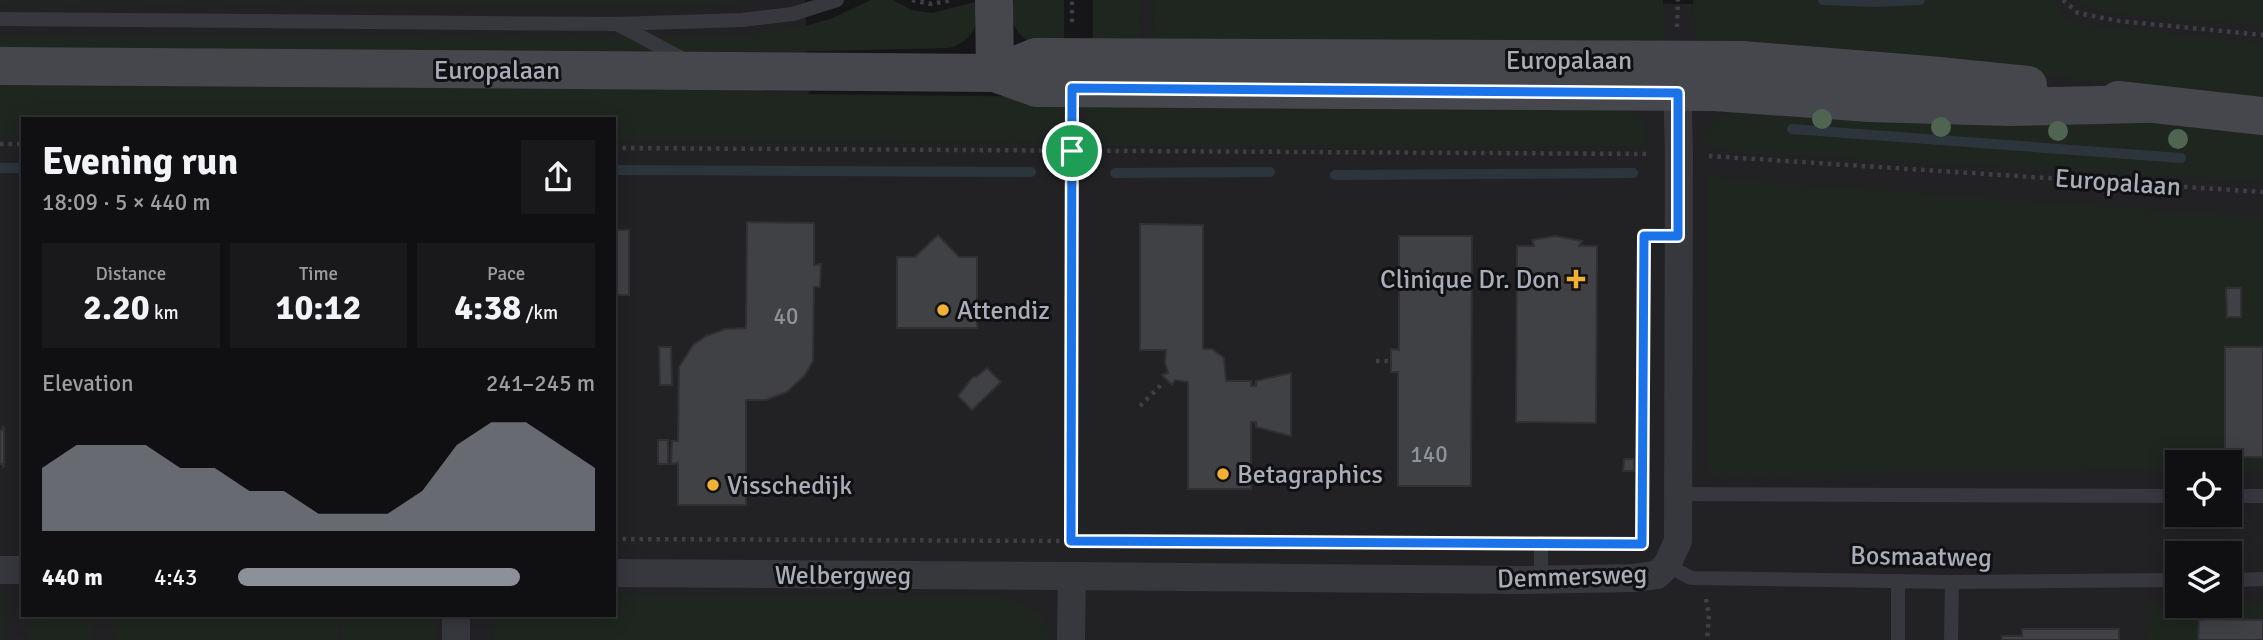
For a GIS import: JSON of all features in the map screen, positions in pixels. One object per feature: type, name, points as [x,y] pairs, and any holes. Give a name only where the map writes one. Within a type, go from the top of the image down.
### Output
[{"type":"street","points":[[994,0],[995,73]]},
{"type":"street","name":"Europalaan","points":[[0,66],[995,73],[1036,57],[1072,72],[1677,76],[1742,60],[2007,82],[2144,104],[2263,116]]},
{"type":"street","name":"Demmersweg","points":[[1072,576],[1541,579],[1633,578],[1657,575],[1667,565],[1678,541],[1677,76]]},
{"type":"street","points":[[0,570],[21,570]]},
{"type":"street","name":"Welbergweg","points":[[616,573],[1072,576]]},
{"type":"street","points":[[1071,640],[1072,576]]},
{"type":"street","points":[[456,617],[456,640]]},
{"type":"lane","points":[[0,19],[615,24],[742,20],[793,15],[837,0]]},
{"type":"lane","points":[[615,24],[707,71]]},
{"type":"lane","points":[[1644,236],[1678,236]]},
{"type":"lane","points":[[1678,494],[2165,496]]},
{"type":"lane","points":[[2242,496],[2263,496]]},
{"type":"lane","points":[[1541,543],[1541,579]]},
{"type":"lane","name":"Bosmaatweg","points":[[1667,565],[1691,578],[1952,582],[2165,580]]},
{"type":"lane","points":[[2242,580],[2263,579]]},
{"type":"lane","points":[[1898,581],[1898,640]]},
{"type":"lane","points":[[1951,640],[1952,582]]},
{"type":"path","points":[[912,0],[931,4],[952,0]]},
{"type":"path","points":[[1072,0],[1072,576]]},
{"type":"path","points":[[2063,0],[2078,13],[2119,21],[2263,35]]},
{"type":"path","points":[[0,144],[21,144]]},
{"type":"path","name":"Europalaan","points":[[616,148],[1679,154],[2263,192]]},
{"type":"path","points":[[616,539],[1642,544],[1644,236]]},
{"type":"path","points":[[1376,361],[1391,362]]},
{"type":"path","points":[[1140,407],[1164,382]]},
{"type":"path","points":[[1701,577],[1709,615],[1707,640]]},
{"type":"shaded area","points":[[0,0],[805,0],[809,102],[1134,107],[1132,0],[1958,7],[1995,0],[2153,0],[2263,8],[2263,640],[0,640]]},
{"type":"shaded area","points":[[0,0],[776,0],[704,4]]},
{"type":"shaded area","points":[[871,0],[893,0],[912,10],[932,13],[974,2],[976,24],[969,37],[948,48],[639,55],[0,52],[0,35],[612,38],[733,36],[805,26],[830,19]]},
{"type":"shaded area","points":[[1014,0],[1064,0],[1064,48],[1041,45],[1021,36],[1012,19]]},
{"type":"shaded area","points":[[1093,0],[1140,0],[1139,49],[1093,50]]},
{"type":"shaded area","points":[[1153,0],[1663,0],[1664,53],[1155,47]]},
{"type":"shaded area","points":[[1693,0],[2053,0],[2066,19],[2076,23],[2263,43],[2263,97],[1942,65],[1695,51]]},
{"type":"shaded area","points":[[2078,0],[2263,0],[2263,26],[2103,13],[2081,4]]},
{"type":"shaded area","points":[[0,83],[670,89],[799,94],[1063,97],[1063,143],[616,141],[616,117],[21,117],[21,138],[0,138]]},
{"type":"shaded area","points":[[1085,100],[1619,104],[1643,122],[1648,135],[1646,142],[1637,147],[1086,146]]},
{"type":"shaded area","points":[[1747,107],[2144,122],[2263,132],[2263,182],[1751,153],[1707,146],[1702,137],[1711,125],[1726,114]]},
{"type":"shaded area","points":[[1707,175],[1751,181],[2263,217],[2263,469],[2242,469],[2242,450],[2165,450],[2165,470],[1714,475],[1707,468]]},
{"type":"shaded area","points":[[616,594],[1002,597],[1028,605],[1040,615],[1052,640],[494,640],[493,617],[616,617]]},
{"type":"shaded area","points":[[0,595],[6,595],[3,639],[0,639]]},
{"type":"shaded area","points":[[2242,604],[2263,604],[2263,640],[2146,640],[2147,605],[2165,605],[2165,618],[2242,618]]},
{"type":"shaded area","points":[[30,617],[91,617],[91,640],[30,640]]},
{"type":"shaded area","points":[[114,617],[338,617],[338,640],[114,640]]},
{"type":"shaded area","points":[[343,617],[432,617],[439,640],[343,640]]},
{"type":"building","points":[[747,222],[814,223],[814,265],[821,264],[820,287],[814,287],[813,361],[805,375],[787,392],[766,400],[746,400],[746,505],[678,505],[678,463],[671,464],[672,441],[678,441],[679,367],[693,345],[706,336],[725,329],[746,328]]},
{"type":"building","points":[[1140,224],[1203,225],[1203,349],[1212,349],[1224,358],[1226,381],[1251,381],[1251,386],[1256,386],[1256,381],[1291,373],[1291,436],[1256,427],[1256,422],[1251,422],[1251,489],[1188,489],[1188,382],[1175,380],[1172,385],[1162,375],[1168,373],[1165,363],[1166,350],[1140,350]]},
{"type":"building","points":[[616,230],[629,230],[629,295],[616,295]]},
{"type":"building","points":[[938,235],[959,257],[977,257],[977,328],[897,328],[897,257],[915,257]]},
{"type":"building","points":[[1399,236],[1472,236],[1471,486],[1398,486],[1398,372],[1391,372],[1391,349],[1399,350]]},
{"type":"building","points":[[1555,236],[1582,241],[1579,246],[1597,246],[1596,423],[1516,422],[1517,246],[1534,246],[1532,240]]},
{"type":"building","points":[[2226,288],[2241,288],[2241,317],[2227,317]]},
{"type":"building","points":[[659,347],[671,347],[672,385],[660,385]]},
{"type":"building","points":[[2225,347],[2263,347],[2263,457],[2242,457],[2242,450],[2225,450]]},
{"type":"building","points":[[987,368],[1001,382],[972,410],[958,396],[973,377]]},
{"type":"building","points":[[3,427],[4,466],[3,467],[3,464],[0,464],[0,430],[3,430]]},
{"type":"building","points":[[658,440],[668,440],[668,464],[658,464]]},
{"type":"building","points":[[1624,459],[1634,459],[1634,471],[1623,471]]},
{"type":"building","points":[[2199,620],[2263,620],[2263,640],[2198,640]]},
{"type":"building","points":[[2022,629],[2119,629],[2119,640],[2002,640],[2002,636],[2022,636]]},
{"type":"waterway","points":[[1823,0],[1920,0]]},
{"type":"waterway","points":[[1792,129],[2181,158]]},
{"type":"waterway","points":[[0,168],[21,168]]},
{"type":"waterway","points":[[616,170],[1031,172]]},
{"type":"waterway","points":[[1115,173],[1270,172]]},
{"type":"waterway","points":[[1335,175],[1633,173]]},
{"type":"place","name":"Clinique Dr. Don","points":[[1576,279]]},
{"type":"place","name":"Attendiz","points":[[943,310]]},
{"type":"place","name":"Betagraphics","points":[[1223,474]]},
{"type":"place","name":"Visschedijk","points":[[713,485]]},
{"type":"route","points":[[1072,88],[1678,93],[1678,236],[1644,236],[1642,544],[1071,541],[1072,151],[1072,88]]}]
